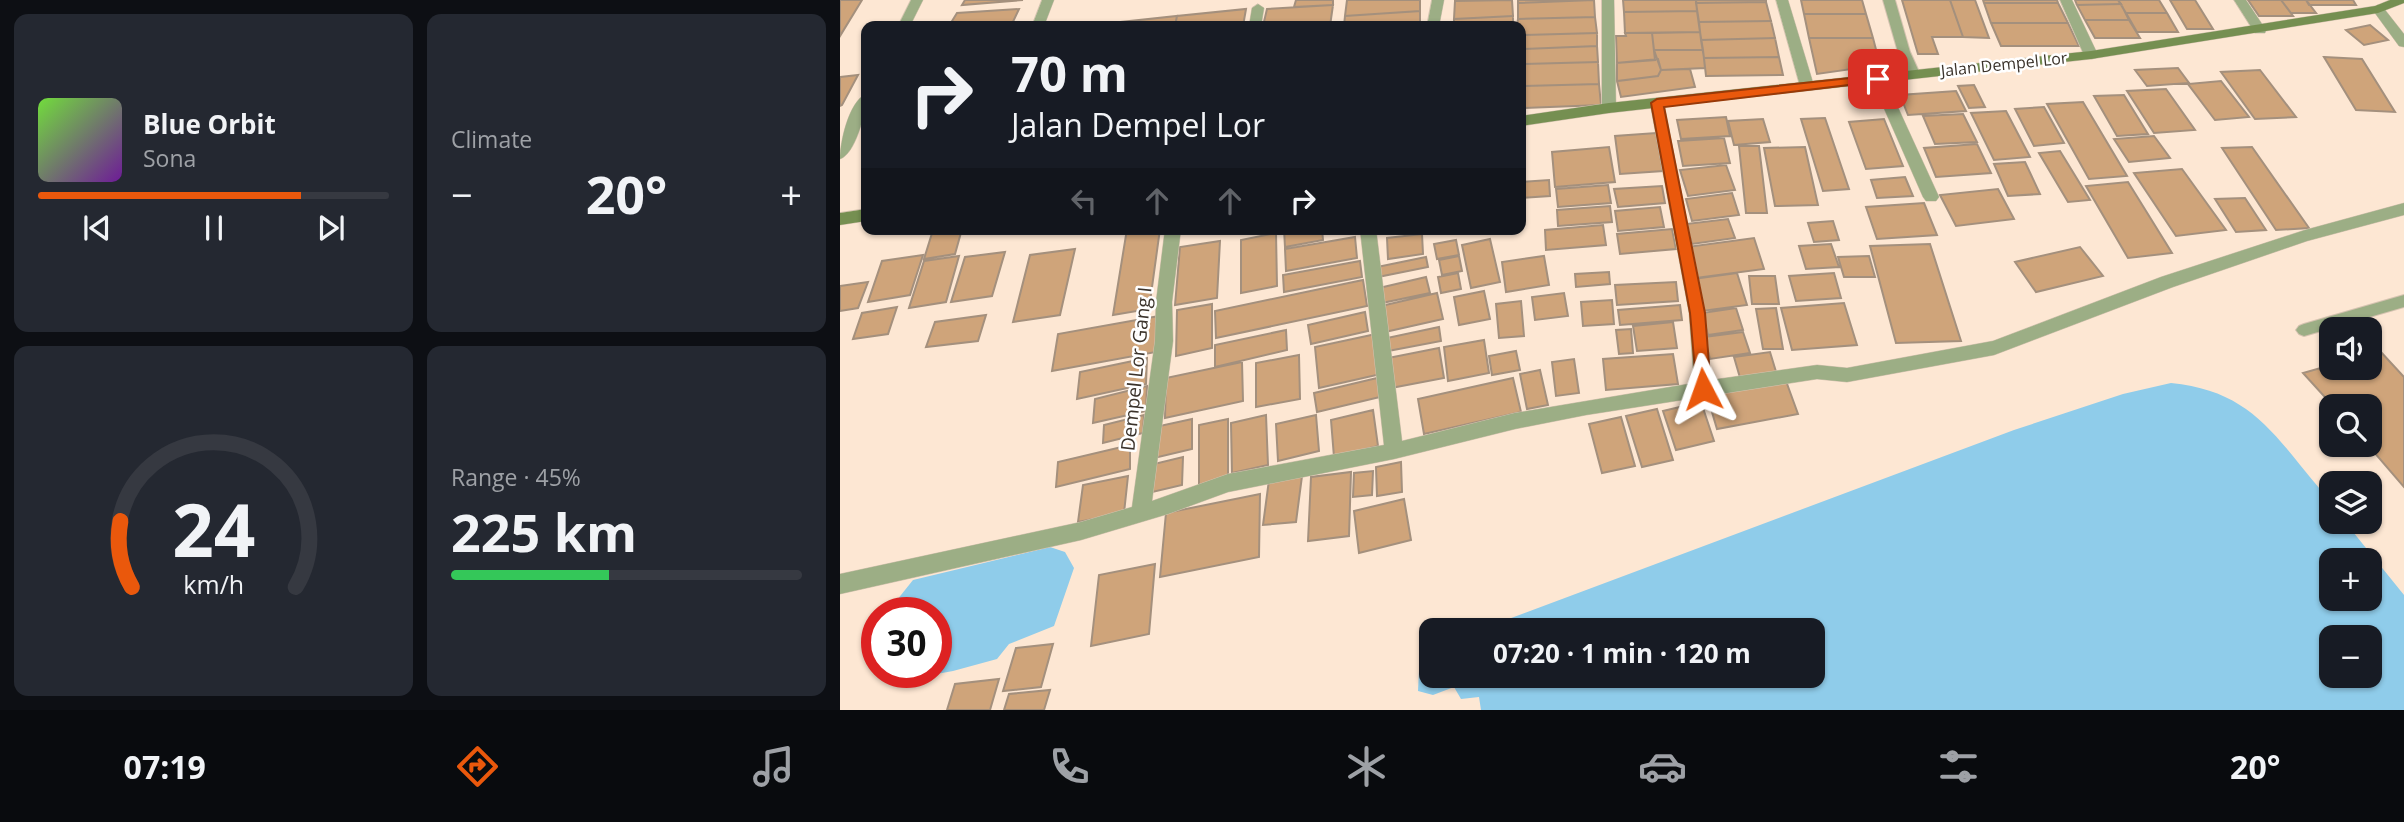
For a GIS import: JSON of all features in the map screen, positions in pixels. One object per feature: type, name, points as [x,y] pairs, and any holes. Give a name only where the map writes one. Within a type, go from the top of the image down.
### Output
[{"type":"street","points":[[906,21],[917,0]]},
{"type":"street","points":[[1040,21],[1048,0]]},
{"type":"street","points":[[1434,21],[1438,0]]},
{"type":"street","points":[[1608,0],[1609,108]]},
{"type":"street","points":[[1782,0],[1807,86]]},
{"type":"street","points":[[2066,0],[2091,55]]},
{"type":"street","points":[[2240,0],[2260,30]]},
{"type":"street","name":"Jalan Dempel Lor","points":[[1526,120],[1609,108],[2091,55],[2260,30],[2378,9],[2401,0]]},
{"type":"street","points":[[1256,21],[1258,8]]},
{"type":"street","points":[[2378,9],[2404,43]]},
{"type":"street","points":[[1878,79],[1931,197]]},
{"type":"street","points":[[1657,103],[1698,313],[1703,389]]},
{"type":"street","points":[[840,154],[861,110]]},
{"type":"street","points":[[840,583],[1081,531],[1228,483],[1394,452],[1586,407],[1817,372],[1847,375],[1994,348],[2167,282],[2216,268],[2305,236],[2404,209]]},
{"type":"street","points":[[840,219],[861,216]]},
{"type":"street","name":"Dempel Lor Gang I","points":[[1141,513],[1164,341],[1164,302],[1172,235]]},
{"type":"street","points":[[1369,235],[1394,452]]},
{"type":"lane","points":[[1889,0],[1903,52],[1914,74]]},
{"type":"lane","points":[[2304,330],[2404,301]]},
{"type":"water","points":[[2171,383],[2215,393],[2248,411],[2277,437],[2319,488],[2319,534],[2355,534],[2366,548],[2319,548],[2319,611],[2382,611],[2382,568],[2404,595],[2404,710],[1481,710],[1479,697],[1461,699],[1455,688],[1825,688],[1825,618],[1511,618],[2014,430],[2123,394]]},
{"type":"water","points":[[1050,547],[1065,552],[1074,568],[1054,626],[1009,644],[997,659],[952,671],[952,597],[899,597],[913,580]]},
{"type":"water","points":[[1419,671],[1419,688],[1451,688],[1433,695],[1418,691]]},
{"type":"building","points":[[840,0],[862,0],[840,36]]},
{"type":"building","points":[[965,0],[1023,0],[962,5]]},
{"type":"building","points":[[1296,0],[1333,0],[1333,5],[1294,7]]},
{"type":"building","points":[[1347,0],[1420,0],[1420,11],[1345,16]]},
{"type":"building","points":[[1512,0],[1513,16],[1454,19],[1455,1]]},
{"type":"building","points":[[1518,0],[1594,0],[1518,3]]},
{"type":"building","points":[[1594,0],[1595,17],[1518,19],[1518,3]]},
{"type":"building","points":[[1623,0],[1696,0],[1697,11],[1624,12]]},
{"type":"building","points":[[1696,0],[1766,0],[1766,2],[1696,3]]},
{"type":"building","points":[[1801,0],[1862,0],[1866,14],[1804,14]]},
{"type":"building","points":[[1902,0],[1950,0],[1963,37],[1932,37],[1938,54],[1918,54]]},
{"type":"building","points":[[1950,0],[1975,0],[1989,38],[1963,37]]},
{"type":"building","points":[[1983,0],[2057,0],[2058,3],[1984,3]]},
{"type":"building","points":[[2075,0],[2118,0],[2121,4],[2077,5]]},
{"type":"building","points":[[2118,0],[2159,0],[2167,13],[2126,13]]},
{"type":"building","points":[[2170,0],[2195,0],[2213,29],[2187,29]]},
{"type":"building","points":[[2248,0],[2281,0],[2293,16],[2259,16]]},
{"type":"building","points":[[2281,0],[2306,0],[2316,13],[2291,13]]},
{"type":"building","points":[[2306,0],[2353,0],[2356,5],[2309,5]]},
{"type":"building","points":[[1766,2],[1771,21],[1699,22],[1696,3]]},
{"type":"building","points":[[1984,3],[2058,3],[2068,23],[1991,23]]},
{"type":"building","points":[[2121,4],[2129,20],[2085,20],[2077,5]]},
{"type":"building","points":[[1333,5],[1331,21],[1264,21],[1267,9]]},
{"type":"building","points":[[1019,9],[1013,21],[952,21],[957,13]]},
{"type":"building","points":[[1246,9],[1244,21],[1176,21],[1177,16]]},
{"type":"building","points":[[1420,11],[1420,21],[1344,21],[1345,16]]},
{"type":"building","points":[[1697,11],[1700,32],[1625,33],[1624,12]]},
{"type":"building","points":[[2126,13],[2167,13],[2178,32],[2137,32]]},
{"type":"building","points":[[1804,14],[1866,14],[1873,38],[1809,38]]},
{"type":"building","points":[[1177,16],[1176,21],[1130,21]]},
{"type":"building","points":[[1513,16],[1513,21],[1454,19]]},
{"type":"building","points":[[1595,17],[1597,33],[1526,35],[1526,21],[1518,19]]},
{"type":"building","points":[[2085,20],[2129,20],[2140,38],[2095,38]]},
{"type":"building","points":[[1771,21],[1775,38],[1701,40],[1699,22]]},
{"type":"building","points":[[1991,23],[2068,23],[2079,46],[2001,46]]},
{"type":"building","points":[[2370,25],[2388,40],[2364,45],[2346,30]]},
{"type":"building","points":[[1700,32],[1703,50],[1654,50],[1652,33]]},
{"type":"building","points":[[1597,33],[1597,46],[1526,49],[1526,35]]},
{"type":"building","points":[[1625,33],[1652,33],[1655,60],[1617,63],[1616,36],[1626,36]]},
{"type":"building","points":[[1775,38],[1779,57],[1704,58],[1701,40]]},
{"type":"building","points":[[1809,38],[1873,38],[1880,65],[1817,74]]},
{"type":"building","points":[[1597,46],[1598,62],[1526,64],[1526,49]]},
{"type":"building","points":[[1654,50],[1703,50],[1705,68],[1661,70]]},
{"type":"building","points":[[1779,57],[1783,75],[1706,76],[1704,58]]},
{"type":"building","points":[[2324,57],[2362,59],[2395,112],[2356,110]]},
{"type":"building","points":[[1658,59],[1661,70],[1658,76],[1617,81],[1617,63]]},
{"type":"building","points":[[1598,62],[1599,84],[1526,86],[1526,64]]},
{"type":"building","points":[[2178,68],[2189,83],[2147,86],[2135,70]]},
{"type":"building","points":[[1690,69],[1695,87],[1621,97],[1617,81],[1658,76],[1661,70]]},
{"type":"building","points":[[2260,70],[2296,117],[2255,119],[2221,72]]},
{"type":"building","points":[[858,75],[842,105],[840,106],[840,77]]},
{"type":"building","points":[[2221,81],[2249,117],[2215,120],[2188,84]]},
{"type":"building","points":[[1599,84],[1601,105],[1526,108],[1526,86]]},
{"type":"building","points":[[1974,85],[1985,107],[1969,108],[1958,86]]},
{"type":"building","points":[[2166,89],[2195,130],[2154,133],[2127,91]]},
{"type":"building","points":[[1956,91],[1966,111],[1908,115],[1900,95]]},
{"type":"building","points":[[2124,95],[2148,134],[2117,136],[2094,96]]},
{"type":"building","points":[[2083,102],[2127,176],[2089,179],[2047,104]]},
{"type":"building","points":[[2044,107],[2064,143],[2034,146],[2015,109]]},
{"type":"building","points":[[2006,111],[2030,157],[1994,160],[1971,113]]},
{"type":"building","points":[[1963,114],[1977,142],[1935,144],[1923,116]]},
{"type":"building","points":[[1726,117],[1730,136],[1681,139],[1677,120]]},
{"type":"building","points":[[1825,118],[1849,189],[1823,191],[1801,119]]},
{"type":"building","points":[[1763,119],[1770,142],[1734,145],[1728,121]]},
{"type":"building","points":[[1884,119],[1903,166],[1866,169],[1849,122]]},
{"type":"building","points":[[1656,133],[1663,171],[1620,174],[1615,136]]},
{"type":"building","points":[[2154,136],[2170,158],[2129,162],[2114,139]]},
{"type":"building","points":[[1724,138],[1730,163],[1683,166],[1678,141]]},
{"type":"building","points":[[1977,144],[1991,173],[1936,177],[1924,148]]},
{"type":"building","points":[[1739,146],[1759,146],[1767,213],[1746,213]]},
{"type":"building","points":[[1609,147],[1615,182],[1555,187],[1552,152]]},
{"type":"building","points":[[1805,147],[1818,205],[1775,206],[1764,148]]},
{"type":"building","points":[[2252,147],[2309,228],[2276,230],[2222,148]]},
{"type":"building","points":[[2060,151],[2090,200],[2068,202],[2039,153]]},
{"type":"building","points":[[2025,162],[2040,194],[2008,196],[1994,164]]},
{"type":"building","points":[[1726,165],[1735,190],[1688,196],[1680,170]]},
{"type":"building","points":[[2182,169],[2226,230],[2176,236],[2134,173]]},
{"type":"building","points":[[1905,177],[1913,196],[1877,198],[1871,180]]},
{"type":"building","points":[[1549,180],[1550,196],[1526,198],[1526,182]]},
{"type":"building","points":[[2128,182],[2172,253],[2128,258],[2086,186]]},
{"type":"building","points":[[1608,185],[1611,203],[1558,207],[1556,189]]},
{"type":"building","points":[[1662,186],[1665,203],[1618,207],[1614,189]]},
{"type":"building","points":[[1998,189],[2014,219],[1956,226],[1940,195]]},
{"type":"building","points":[[1732,193],[1739,215],[1692,221],[1686,199]]},
{"type":"building","points":[[2245,198],[2266,230],[2236,232],[2215,199]]},
{"type":"building","points":[[1924,203],[1937,235],[1877,239],[1866,207]]},
{"type":"building","points":[[1610,206],[1612,222],[1558,226],[1557,210]]},
{"type":"building","points":[[1660,207],[1664,227],[1618,231],[1615,211]]},
{"type":"building","points":[[1728,219],[1735,238],[1692,244],[1686,224]]},
{"type":"building","points":[[1833,221],[1839,240],[1814,242],[1808,223]]},
{"type":"building","points":[[1603,225],[1606,245],[1546,250],[1545,230]]},
{"type":"building","points":[[1672,229],[1676,249],[1620,254],[1617,234]]},
{"type":"building","points":[[931,235],[960,235],[955,254],[924,259]]},
{"type":"building","points":[[1126,235],[1159,235],[1149,309],[1113,315]]},
{"type":"building","points":[[1276,235],[1277,286],[1241,293],[1241,240]]},
{"type":"building","points":[[1284,235],[1323,235],[1323,240],[1285,247]]},
{"type":"building","points":[[1422,235],[1423,254],[1388,259],[1387,238]]},
{"type":"building","points":[[1355,237],[1357,258],[1286,271],[1285,249]]},
{"type":"building","points":[[1754,238],[1764,269],[1696,278],[1687,247]]},
{"type":"building","points":[[1490,239],[1500,282],[1471,288],[1462,245]]},
{"type":"building","points":[[1456,240],[1459,255],[1437,259],[1434,244]]},
{"type":"building","points":[[1220,241],[1217,298],[1175,305],[1180,247]]},
{"type":"building","points":[[1831,244],[1839,267],[1806,269],[1799,246]]},
{"type":"building","points":[[1930,244],[1961,341],[1896,343],[1870,246]]},
{"type":"building","points":[[2080,247],[2103,276],[2036,292],[2015,262]]},
{"type":"building","points":[[1075,249],[1060,315],[1013,322],[1030,255]]},
{"type":"building","points":[[1005,252],[992,296],[951,302],[965,257]]},
{"type":"building","points":[[923,255],[910,295],[868,302],[882,261]]},
{"type":"building","points":[[959,256],[946,302],[909,308],[924,261]]},
{"type":"building","points":[[1459,256],[1462,271],[1442,275],[1439,260]]},
{"type":"building","points":[[1544,256],[1549,285],[1506,292],[1502,262]]},
{"type":"building","points":[[1869,256],[1875,277],[1844,277],[1838,257]]},
{"type":"building","points":[[1426,257],[1428,267],[1378,277],[1377,267]]},
{"type":"building","points":[[1360,261],[1362,277],[1284,292],[1283,275]]},
{"type":"building","points":[[1609,272],[1610,284],[1576,287],[1575,274]]},
{"type":"building","points":[[1458,273],[1461,289],[1441,293],[1438,277]]},
{"type":"building","points":[[1737,273],[1747,305],[1702,311],[1693,279]]},
{"type":"building","points":[[1834,273],[1841,298],[1796,301],[1789,276]]},
{"type":"building","points":[[1749,276],[1775,276],[1779,304],[1752,304]]},
{"type":"building","points":[[1426,277],[1430,293],[1382,303],[1379,288]]},
{"type":"building","points":[[1363,280],[1367,306],[1216,338],[1215,311]]},
{"type":"building","points":[[868,282],[858,308],[840,311],[840,286]]},
{"type":"building","points":[[1676,282],[1678,301],[1617,305],[1615,285]]},
{"type":"building","points":[[1484,291],[1490,319],[1459,325],[1454,297]]},
{"type":"building","points":[[1437,293],[1443,319],[1385,332],[1381,306]]},
{"type":"building","points":[[1564,293],[1568,316],[1535,320],[1532,297]]},
{"type":"building","points":[[1612,300],[1614,324],[1583,326],[1581,302]]},
{"type":"building","points":[[1521,301],[1524,336],[1499,338],[1496,304]]},
{"type":"building","points":[[1844,303],[1857,345],[1792,350],[1781,308]]},
{"type":"building","points":[[1212,304],[1212,348],[1176,356],[1177,310]]},
{"type":"building","points":[[1680,305],[1682,320],[1620,325],[1618,310]]},
{"type":"building","points":[[897,307],[888,334],[853,339],[862,313]]},
{"type":"building","points":[[1736,308],[1743,330],[1708,335],[1702,313]]},
{"type":"building","points":[[1776,308],[1783,349],[1763,349],[1756,309]]},
{"type":"building","points":[[1365,312],[1368,331],[1311,344],[1308,325]]},
{"type":"building","points":[[986,315],[978,341],[926,347],[935,322]]},
{"type":"building","points":[[1159,316],[1156,352],[1052,371],[1058,334]]},
{"type":"building","points":[[1673,322],[1677,348],[1637,351],[1633,326]]},
{"type":"building","points":[[1439,327],[1441,341],[1388,351],[1387,338]]},
{"type":"building","points":[[1631,329],[1633,353],[1619,354],[1616,330]]},
{"type":"building","points":[[1286,330],[1287,350],[1215,367],[1215,345]]},
{"type":"building","points":[[1743,332],[1750,353],[1710,359],[1704,337]]},
{"type":"building","points":[[1376,334],[1381,374],[1319,388],[1315,347]]},
{"type":"building","points":[[1484,340],[1489,373],[1448,381],[1444,347]]},
{"type":"building","points":[[1439,348],[1444,378],[1391,388],[1388,358]]},
{"type":"building","points":[[1516,351],[1520,370],[1492,375],[1489,356]]},
{"type":"building","points":[[1770,352],[1777,375],[1741,381],[1734,357]]},
{"type":"building","points":[[2382,353],[2404,377],[2404,487],[2378,457],[2382,457],[2382,394],[2322,394],[2303,373],[2319,368],[2319,380],[2382,380]]},
{"type":"building","points":[[1673,354],[1678,384],[1606,390],[1603,359]]},
{"type":"building","points":[[1299,355],[1300,399],[1256,407],[1256,363]]},
{"type":"building","points":[[1147,358],[1146,384],[1077,399],[1080,372]]},
{"type":"building","points":[[1574,359],[1579,393],[1556,396],[1552,362]]},
{"type":"building","points":[[1242,362],[1243,401],[1165,418],[1166,378]]},
{"type":"building","points":[[1540,370],[1548,405],[1527,409],[1520,374]]},
{"type":"building","points":[[1377,378],[1380,397],[1317,412],[1314,393]]},
{"type":"building","points":[[1513,378],[1521,412],[1424,434],[1418,399]]},
{"type":"building","points":[[1786,381],[1798,414],[1717,429],[1707,395]]},
{"type":"building","points":[[1147,386],[1146,411],[1093,423],[1095,399]]},
{"type":"building","points":[[1701,402],[1714,441],[1676,450],[1663,411]]},
{"type":"building","points":[[1657,409],[1673,460],[1642,467],[1626,416]]},
{"type":"building","points":[[1373,410],[1378,446],[1334,457],[1331,420]]},
{"type":"building","points":[[1144,415],[1143,433],[1103,443],[1104,425]]},
{"type":"building","points":[[1266,415],[1268,465],[1232,473],[1231,423]]},
{"type":"building","points":[[1316,415],[1319,451],[1278,461],[1276,424]]},
{"type":"building","points":[[1621,417],[1635,466],[1602,473],[1589,424]]},
{"type":"building","points":[[1192,419],[1192,449],[1154,458],[1155,427]]},
{"type":"building","points":[[1228,419],[1228,478],[1199,485],[1199,425]]},
{"type":"building","points":[[1130,445],[1130,469],[1056,487],[1058,462]]},
{"type":"building","points":[[1183,457],[1182,485],[1148,493],[1150,465]]},
{"type":"building","points":[[1401,462],[1402,492],[1377,496],[1376,467]]},
{"type":"building","points":[[1373,471],[1372,495],[1353,497],[1354,473]]},
{"type":"building","points":[[1351,472],[1349,536],[1308,541],[1311,477]]},
{"type":"building","points":[[1128,476],[1124,513],[1078,522],[1083,485]]},
{"type":"building","points":[[1302,476],[1296,522],[1263,525],[1269,480]]},
{"type":"building","points":[[1260,494],[1259,557],[1160,577],[1166,513]]},
{"type":"building","points":[[1404,499],[1411,540],[1359,553],[1354,511]]},
{"type":"building","points":[[1155,564],[1149,634],[1091,646],[1099,575]]},
{"type":"building","points":[[1053,644],[1041,687],[1003,691],[1016,648]]},
{"type":"building","points":[[999,679],[990,710],[947,710],[955,684]]},
{"type":"building","points":[[1050,690],[1044,710],[1004,710],[1009,694]]},
{"type":"route","points":[[1703,389],[1698,313],[1657,103],[1878,79]]}]
